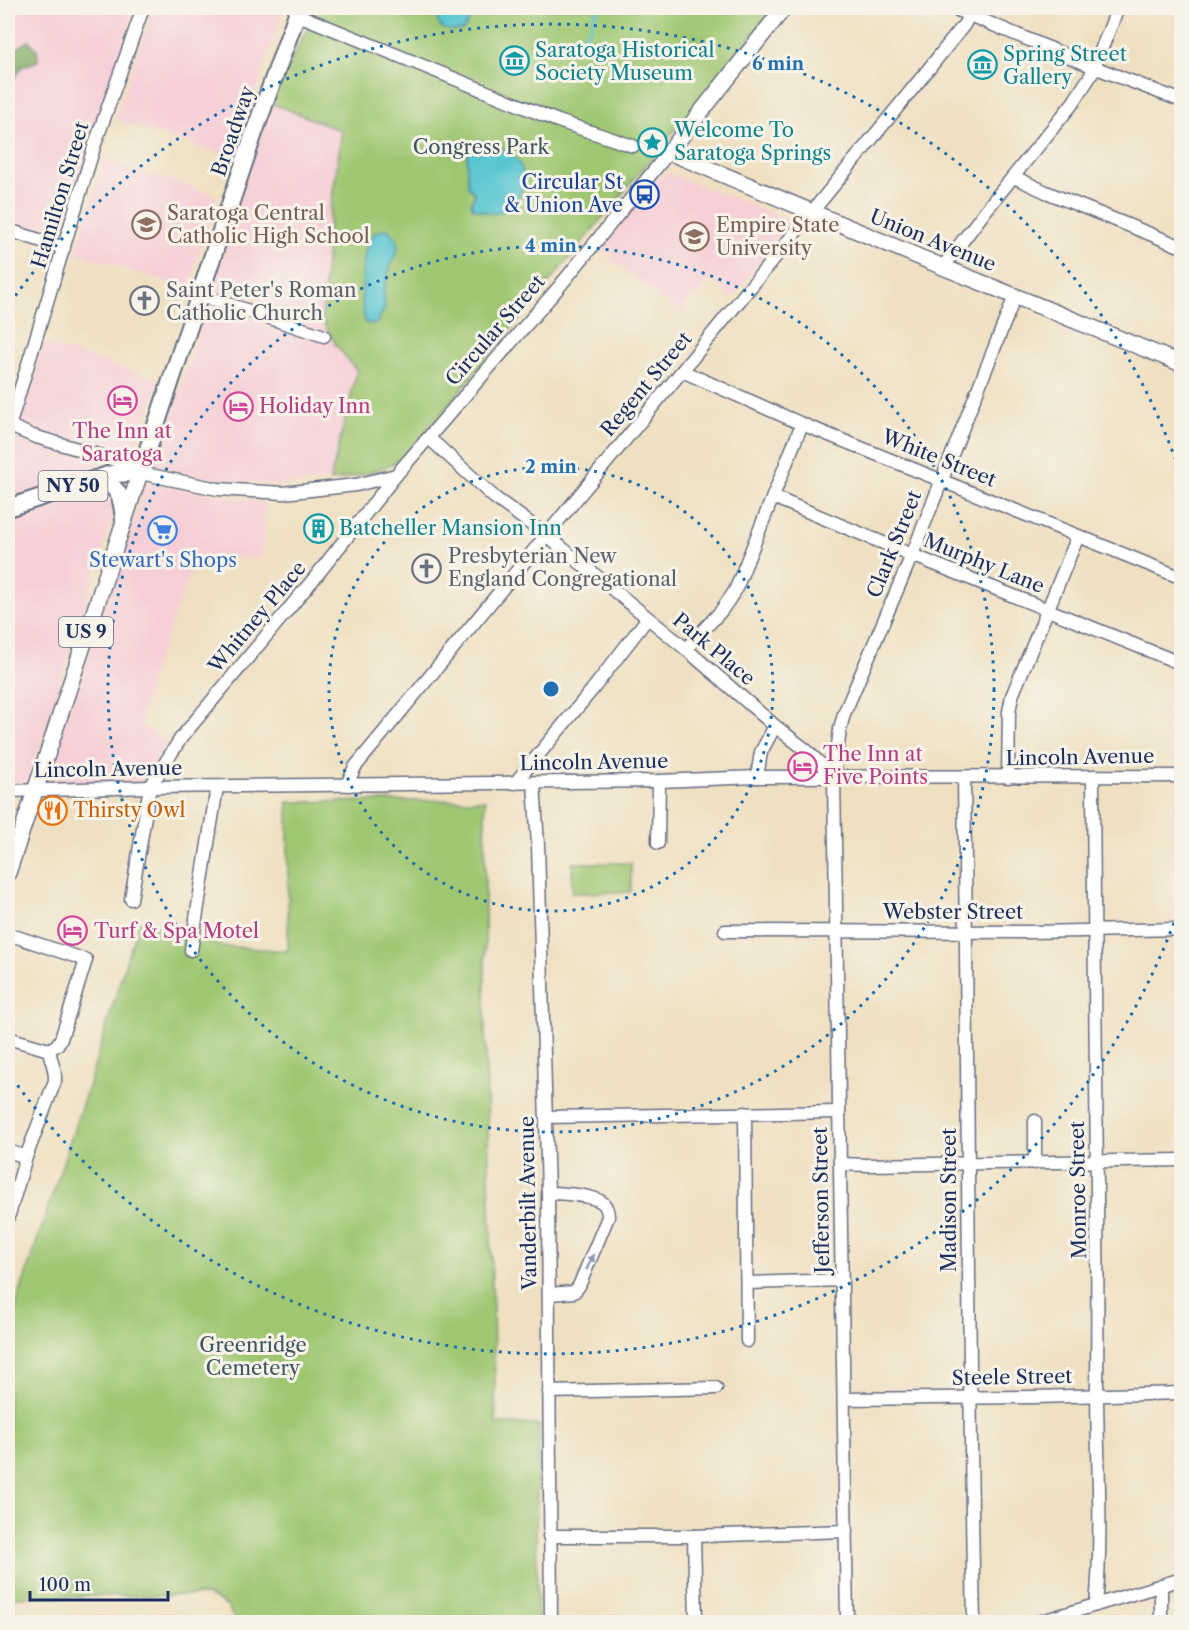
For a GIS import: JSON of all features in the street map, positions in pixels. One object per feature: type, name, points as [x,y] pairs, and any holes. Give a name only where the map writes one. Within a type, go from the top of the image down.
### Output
[{"type":"highway","name":"Broadway","points":[[140,473],[254,133],[298,11]]},
{"type":"highway","name":"NY 50","points":[[8,508],[111,474],[140,473]]},
{"type":"highway","points":[[94,479],[108,483],[118,492],[123,505],[124,519]]},
{"type":"main road","name":"Circular Street","points":[[669,152],[784,8]]},
{"type":"main road","name":"Union Avenue","points":[[669,152],[1182,364]]},
{"type":"main road","name":"US 9","points":[[8,873],[140,473]]},
{"type":"street","name":"Hamilton Street","points":[[8,427],[97,140],[142,8]]},
{"type":"street","points":[[953,8],[971,11],[1094,67],[1182,101]]},
{"type":"street","points":[[943,267],[1073,103],[1091,75],[1118,8]]},
{"type":"street","points":[[298,11],[558,121],[633,146]]},
{"type":"street","name":"Regent Street","points":[[349,785],[355,767],[964,25],[971,11]]},
{"type":"street","name":"Circular Street","points":[[396,475],[559,287],[669,152]]},
{"type":"street","points":[[1014,177],[1182,247]]},
{"type":"street","points":[[8,230],[64,248]]},
{"type":"street","points":[[201,295],[324,336]]},
{"type":"street","name":"Clark Street","points":[[834,777],[844,714],[912,555],[1015,296]]},
{"type":"street","name":"White Street","points":[[682,371],[802,423],[1182,578]]},
{"type":"street","points":[[686,649],[721,611],[735,591],[802,423]]},
{"type":"street","points":[[8,427],[93,455],[102,455],[122,462],[140,473],[218,489],[283,493],[356,485],[396,475]]},
{"type":"street","name":"Park Place","points":[[429,438],[495,498],[546,535],[686,649],[806,750],[834,777]]},
{"type":"street","name":"Whitney Place","points":[[150,787],[181,738],[317,575],[396,475]]},
{"type":"street","name":"Murphy Lane","points":[[774,497],[1182,664]]},
{"type":"street","points":[[1008,777],[1009,712],[1012,696],[1078,536]]},
{"type":"street","points":[[515,783],[647,619]]},
{"type":"street","points":[[757,777],[761,752],[775,726]]},
{"type":"street","name":"Monroe Street","points":[[1093,776],[1100,1559],[1096,1605]]},
{"type":"street","name":"Lincoln Avenue","points":[[8,791],[150,787],[658,781],[757,777],[1182,776]]},
{"type":"street","name":"Jefferson Street","points":[[834,777],[847,1623]]},
{"type":"street","name":"Madison Street","points":[[964,778],[969,1163],[969,1398],[974,1623]]},
{"type":"street","points":[[658,781],[658,843]]},
{"type":"street","name":"Vanderbilt Avenue","points":[[534,783],[538,845],[548,1193],[551,1623]]},
{"type":"street","points":[[131,899],[150,787]]},
{"type":"street","points":[[191,950],[217,787]]},
{"type":"street","name":"Webster Street","points":[[725,931],[966,932],[1182,929]]},
{"type":"street","points":[[8,934],[86,960],[61,1039],[57,1045],[49,1050],[8,1038]]},
{"type":"street","points":[[8,1218],[26,1157],[55,1082],[56,1070],[50,1059],[49,1050]]},
{"type":"street","points":[[546,1117],[839,1112]]},
{"type":"street","points":[[745,1113],[747,1341]]},
{"type":"street","points":[[1035,1121],[1035,1162]]},
{"type":"street","points":[[8,1151],[26,1157]]},
{"type":"street","points":[[840,1164],[1182,1160]]},
{"type":"street","points":[[548,1193],[595,1199],[603,1203],[608,1217],[579,1286],[574,1292],[549,1294]]},
{"type":"street","points":[[747,1283],[842,1280]]},
{"type":"street","points":[[549,1392],[716,1388]]},
{"type":"street","name":"Steele Street","points":[[844,1399],[1182,1393]]},
{"type":"street","points":[[549,1536],[694,1536],[846,1531]]},
{"type":"street","points":[[694,1536],[696,1623]]},
{"type":"street","points":[[1039,1623],[1182,1579]]},
{"type":"street","points":[[1161,1585],[1161,1623]]},
{"type":"shaded area","points":[[8,8],[134,8],[62,231],[55,237],[8,222]]},
{"type":"shaded area","points":[[152,8],[284,8],[234,158],[115,120]]},
{"type":"shaded area","points":[[271,103],[343,131],[329,221],[336,345],[357,371],[330,481],[277,485],[215,479],[155,467]]},
{"type":"shaded area","name":"Saratoga Central Catholic High School","points":[[104,160],[217,195],[188,288],[75,253]]},
{"type":"shaded area","name":"Empire State University","points":[[668,173],[789,220],[790,224],[732,298],[710,279],[679,313],[599,248],[656,179]]},
{"type":"shaded area","points":[[44,343],[159,380],[133,460],[17,424]]},
{"type":"shaded area","points":[[14,434],[108,466],[8,501],[8,454]]},
{"type":"shaded area","points":[[145,483],[265,502],[261,558],[218,557],[204,562],[189,575],[157,661],[140,724],[169,743],[139,781],[50,783],[47,779]]},
{"type":"shaded area","points":[[92,491],[102,491],[112,497],[116,508],[29,782],[8,783],[8,521]]},
{"type":"green space","name":"Congress Park","points":[[317,8],[775,8],[412,448],[403,457],[386,467],[330,481],[357,371],[336,345],[322,320],[329,221],[342,131],[271,103]]},
{"type":"green space","points":[[27,41],[37,49],[38,61],[21,67],[8,88],[8,56]]},
{"type":"green space","name":"Greenridge Cemetery","points":[[485,800],[485,1024],[496,1423],[539,1425],[536,1533],[538,1622],[236,1622],[227,1606],[208,1595],[8,1597],[8,1329],[140,922],[221,946],[288,951],[288,802]]},
{"type":"green space","points":[[572,863],[631,863],[631,892],[572,893]]},
{"type":"water","points":[[435,8],[464,8],[469,21],[463,30],[445,29],[437,20]]},
{"type":"water","points":[[479,140],[508,153],[521,167],[523,185],[520,194],[515,202],[500,212],[491,213],[479,210],[473,208],[471,203],[475,194],[468,186],[467,159],[470,146]]},
{"type":"water","points":[[386,229],[397,239],[398,248],[389,270],[384,292],[385,308],[376,324],[365,323],[362,291],[365,252],[373,235]]},
{"type":"waterway","points":[[581,38],[591,28],[595,13],[602,8]]},
{"type":"place","name":"Saratoga Historical Society Museum","points":[[514,61]]},
{"type":"place","name":"Spring Street Gallery","points":[[982,65]]},
{"type":"place","name":"Welcome To Saratoga Springs","points":[[653,142]]},
{"type":"place","name":"Circular St & Union Ave","points":[[644,194]]},
{"type":"place","name":"Saratoga Central Catholic High School","points":[[146,224]]},
{"type":"place","name":"Empire State University","points":[[695,236]]},
{"type":"place","name":"Saint Peter's Roman Catholic Church","points":[[145,301]]},
{"type":"place","name":"The Inn at Saratoga","points":[[122,401]]},
{"type":"place","name":"Holiday Inn","points":[[238,406]]},
{"type":"place","name":"Batcheller Mansion Inn","points":[[318,528]]},
{"type":"place","name":"Stewart's Shops","points":[[163,530]]},
{"type":"place","name":"Presbyterian New England Congregational","points":[[427,568]]},
{"type":"place","name":"The Inn at Five Points","points":[[802,766]]},
{"type":"place","name":"Thirsty Owl","points":[[52,810]]},
{"type":"place","name":"Turf & Spa Motel","points":[[73,931]]}]
